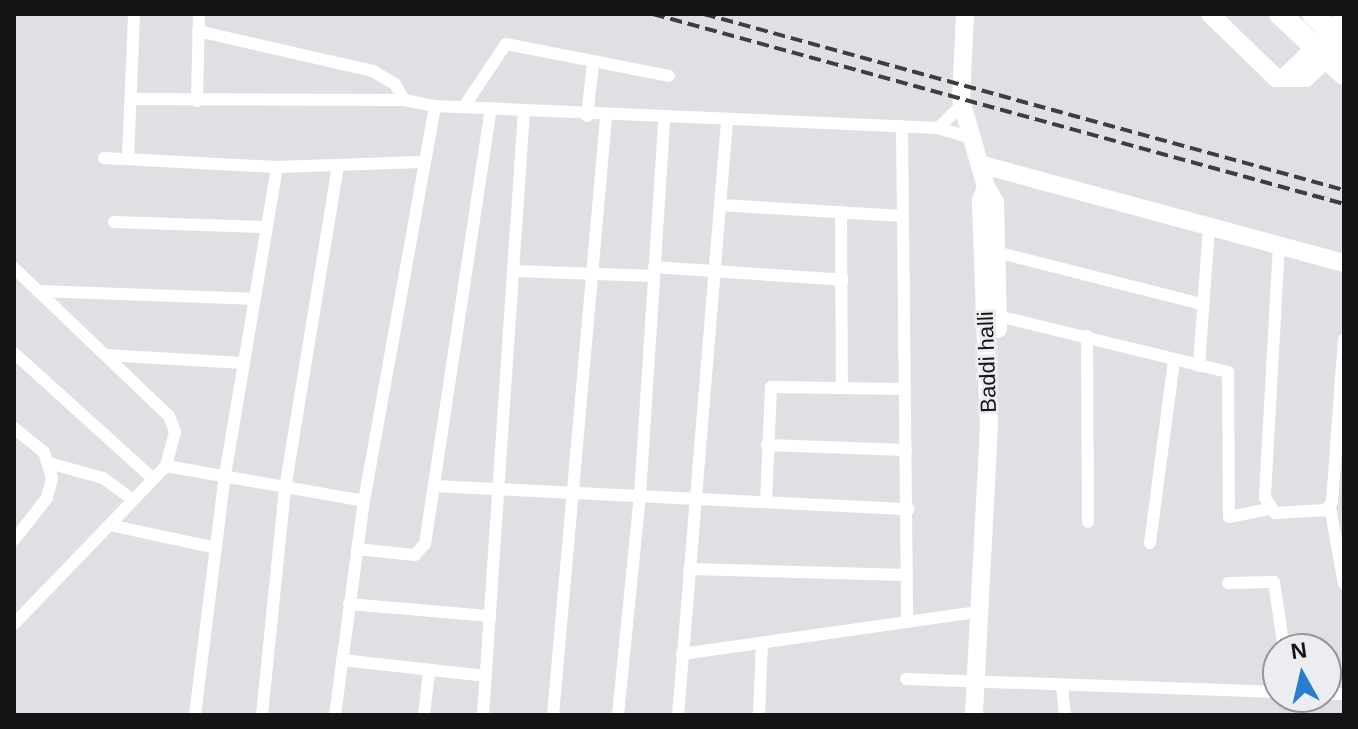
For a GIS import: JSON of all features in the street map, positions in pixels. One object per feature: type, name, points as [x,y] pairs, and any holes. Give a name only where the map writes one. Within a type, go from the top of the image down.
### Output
[{"type":"highway","points":[[1280,14],[1344,74]]},
{"type":"highway","points":[[1313,14],[1342,28]]},
{"type":"street","points":[[128,158],[134,14]]},
{"type":"street","points":[[197,101],[199,14]]},
{"type":"street","name":"Baddi halli","points":[[965,14],[958,61],[962,105],[983,165],[986,187],[981,201],[989,426],[978,612],[979,680],[974,715]]},
{"type":"street","points":[[1210,14],[1271,75],[1283,78],[1306,78],[1342,28]]},
{"type":"street","points":[[198,31],[373,71],[395,84],[404,100]]},
{"type":"street","points":[[465,105],[506,44],[593,64],[669,76]]},
{"type":"street","points":[[587,116],[593,64]]},
{"type":"street","points":[[131,99],[404,100],[435,106],[465,105],[606,118],[938,128],[974,139]]},
{"type":"street","points":[[938,128],[962,105]]},
{"type":"street","points":[[335,715],[364,501],[421,162],[435,106]]},
{"type":"street","points":[[357,549],[420,553],[434,486],[491,108]]},
{"type":"street","points":[[483,715],[524,110]]},
{"type":"street","points":[[553,715],[606,118]]},
{"type":"street","points":[[618,715],[640,495],[664,120]]},
{"type":"street","points":[[678,715],[727,121]]},
{"type":"street","points":[[902,126],[907,619]]},
{"type":"street","points":[[104,158],[277,167],[421,162]]},
{"type":"street","points":[[983,165],[1344,263]]},
{"type":"street","points":[[262,715],[285,489],[338,166]]},
{"type":"street","points":[[195,715],[225,475],[252,299],[277,167]]},
{"type":"street","points":[[985,715],[979,680],[1000,440],[995,202],[986,187]]},
{"type":"street","points":[[721,205],[901,216]]},
{"type":"street","points":[[841,212],[842,387]]},
{"type":"street","points":[[114,222],[265,227]]},
{"type":"street","points":[[1199,366],[1209,226]]},
{"type":"street","points":[[1269,509],[1267,410],[1279,245]]},
{"type":"street","points":[[996,252],[1202,304]]},
{"type":"street","points":[[15,270],[173,422],[166,466]]},
{"type":"street","points":[[514,271],[717,271],[843,280]]},
{"type":"street","points":[[38,291],[252,299]]},
{"type":"street","points":[[998,316],[1087,336],[1174,361],[1225,370],[1231,379],[1229,517],[1269,509],[1330,507]]},
{"type":"street","points":[[1087,336],[1088,522]]},
{"type":"street","points":[[1344,339],[1330,507],[1344,584]]},
{"type":"street","points":[[14,353],[150,476]]},
{"type":"street","points":[[105,355],[243,363]]},
{"type":"street","points":[[1150,543],[1174,361]]},
{"type":"street","points":[[766,502],[771,387],[905,389]]},
{"type":"street","points":[[14,428],[49,463],[103,478],[133,500]]},
{"type":"street","points":[[767,445],[906,450]]},
{"type":"street","points":[[14,540],[47,498],[49,463]]},
{"type":"street","points":[[14,624],[19,610],[114,526],[150,476],[166,466],[364,501]]},
{"type":"street","points":[[434,486],[908,509]]},
{"type":"street","points":[[114,526],[216,548]]},
{"type":"street","points":[[689,569],[907,575]]},
{"type":"street","points":[[1228,583],[1274,582],[1282,633]]},
{"type":"street","points":[[349,604],[490,616]]},
{"type":"street","points":[[682,654],[762,644],[907,619],[978,612]]},
{"type":"street","points":[[759,715],[762,644]]},
{"type":"street","points":[[342,660],[486,676]]},
{"type":"street","points":[[424,715],[429,672]]},
{"type":"street","points":[[906,679],[1262,692]]},
{"type":"street","points":[[1062,686],[1065,715]]},
{"type":"railway","points":[[653,14],[1344,204]]},
{"type":"railway","points":[[704,14],[1344,190]]}]
